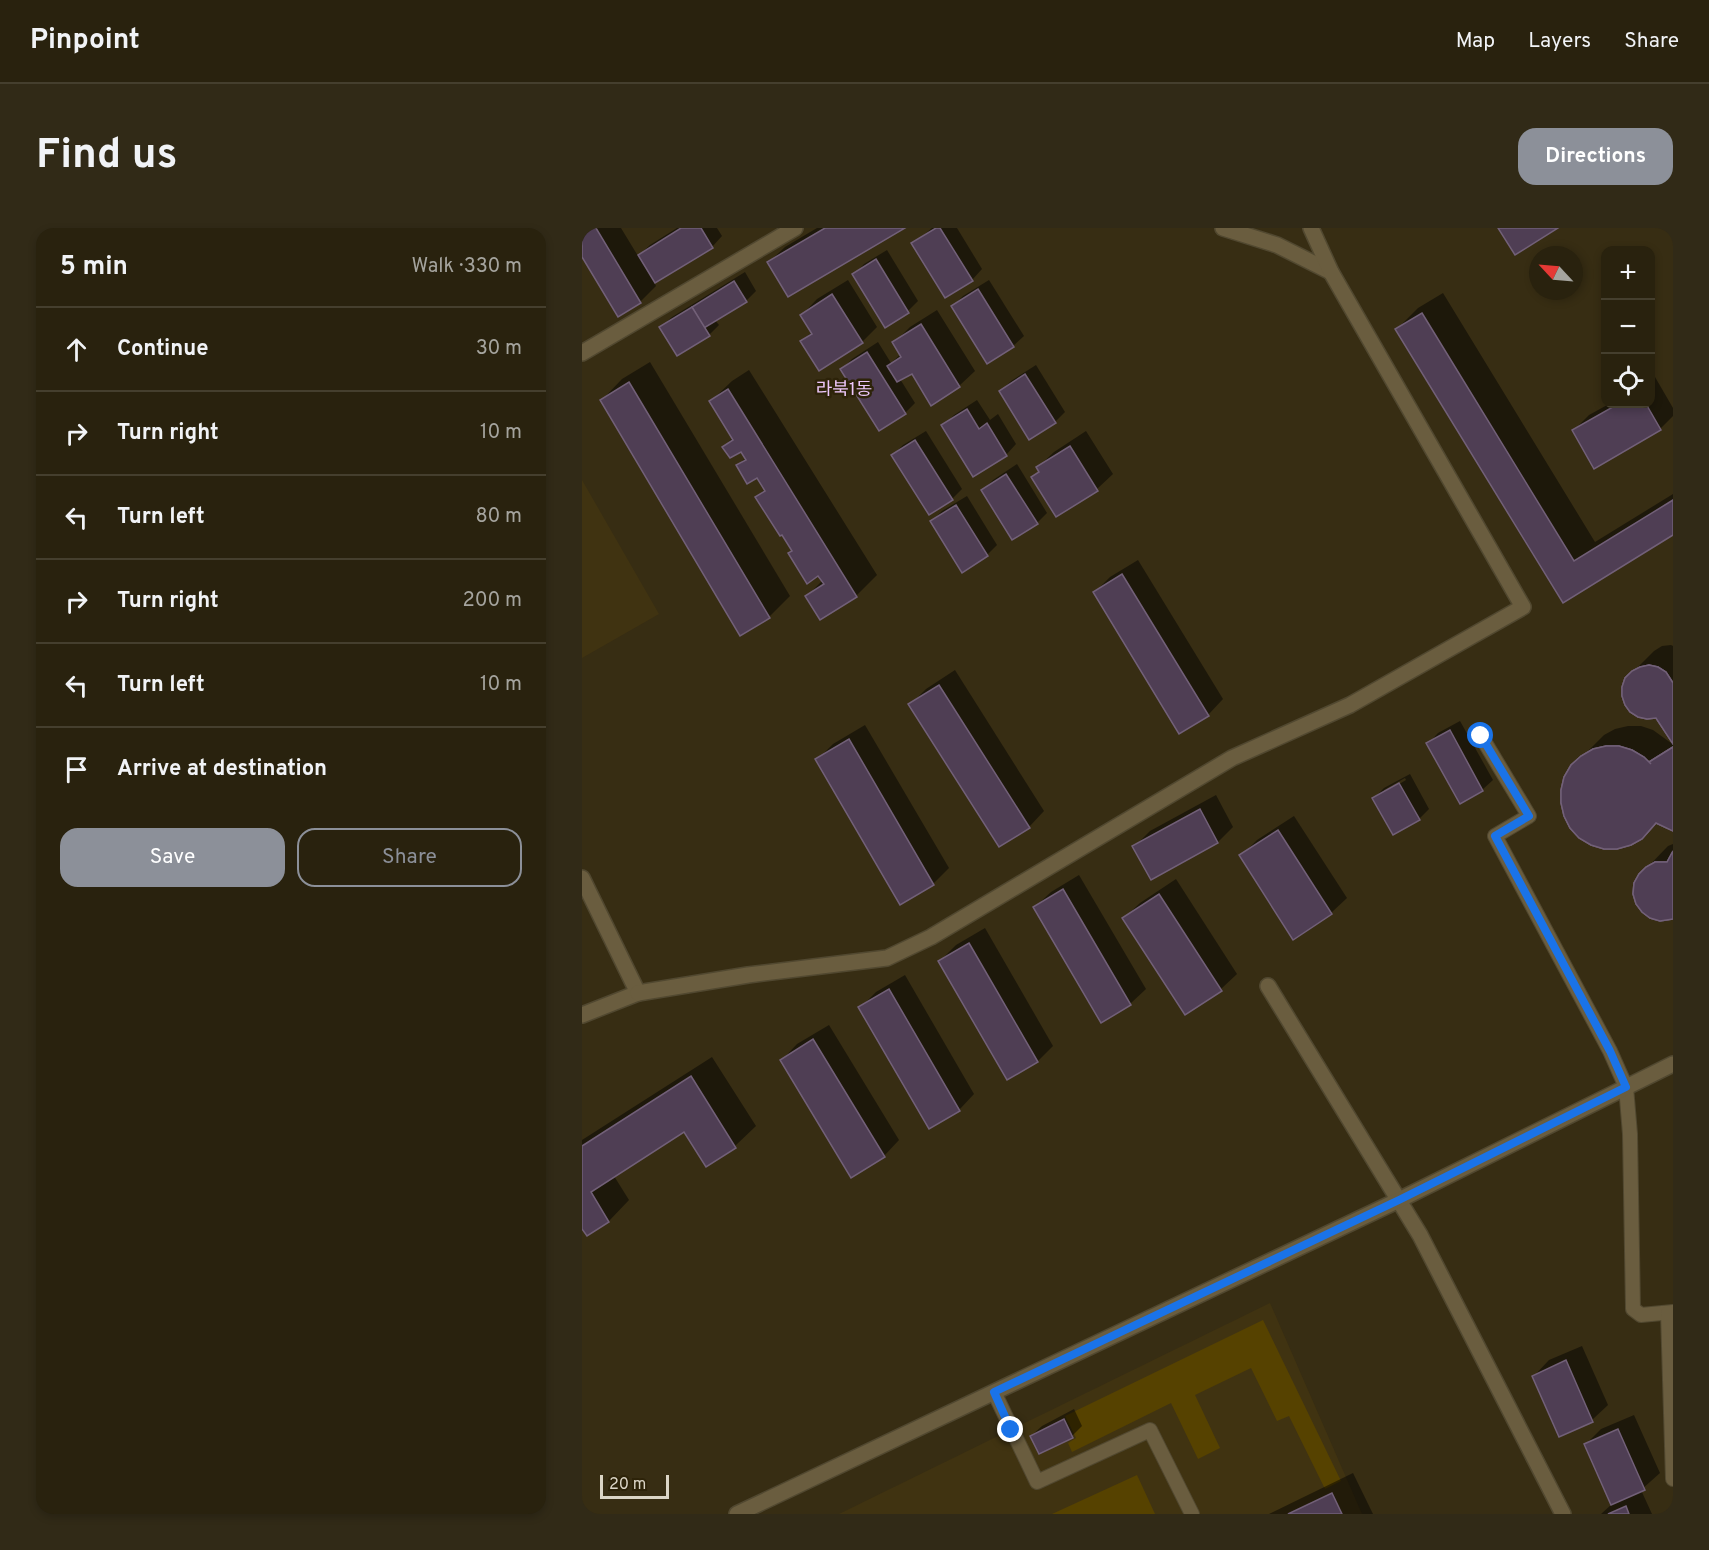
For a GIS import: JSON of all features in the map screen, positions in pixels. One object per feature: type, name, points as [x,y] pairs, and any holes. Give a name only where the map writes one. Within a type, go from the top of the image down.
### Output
[{"type":"street","points":[[582,353],[795,228]]},
{"type":"street","points":[[1223,228],[1277,245],[1331,272]]},
{"type":"street","points":[[582,1015],[638,993],[748,975],[887,958],[931,937],[1232,758],[1350,705],[1523,607],[1331,272],[1311,228]]},
{"type":"street","points":[[582,878],[638,993]]},
{"type":"street","points":[[1268,986],[1420,1235],[1563,1514]]},
{"type":"street","points":[[737,1514],[1399,1200],[1673,1064]]},
{"type":"lane","points":[[1481,736],[1529,816],[1495,836],[1610,1051],[1626,1087],[1630,1134],[1633,1309],[1641,1315],[1670,1313],[1673,1479]]},
{"type":"lane","points":[[994,1392],[1037,1482],[1150,1430],[1192,1514]]},
{"type":"shaded area","points":[[582,480],[659,614],[582,658]]},
{"type":"shaded area","points":[[1270,1303],[1362,1514],[839,1514]]},
{"type":"shaded area","points":[[1263,1320],[1341,1481],[1325,1489],[1289,1416],[1277,1421],[1251,1368],[1195,1395],[1220,1448],[1198,1459],[1171,1403],[1072,1452],[1068,1443],[1076,1438],[1065,1416]]},
{"type":"shaded area","points":[[1137,1475],[1155,1514],[1052,1514]]},
{"type":"building","points":[[582,228],[596,228],[641,303],[618,317],[582,257]]},
{"type":"building","points":[[681,228],[701,228],[713,248],[655,283],[638,255]]},
{"type":"building","points":[[825,228],[905,228],[788,297],[767,262]]},
{"type":"building","points":[[936,228],[940,228],[973,281],[945,298],[911,243]]},
{"type":"building","points":[[1498,228],[1558,228],[1529,246],[1515,255]]},
{"type":"building","points":[[876,259],[909,313],[885,328],[852,274]]},
{"type":"building","points":[[734,281],[747,302],[704,328],[692,307]]},
{"type":"building","points":[[978,289],[1014,347],[987,364],[951,306]]},
{"type":"building","points":[[832,294],[863,343],[819,371],[800,341],[812,334],[800,315]]},
{"type":"building","points":[[692,307],[710,336],[677,356],[659,327]]},
{"type":"building","points":[[1422,313],[1574,561],[1673,500],[1673,535],[1563,603],[1395,329]]},
{"type":"building","points":[[921,324],[960,387],[931,406],[912,374],[897,382],[887,366],[901,357],[892,342]]},
{"type":"building","points":[[867,352],[906,414],[879,431],[840,369]]},
{"type":"building","points":[[1025,374],[1056,423],[1029,440],[999,391]]},
{"type":"building","points":[[629,382],[770,618],[740,636],[600,400]]},
{"type":"building","points":[[728,389],[857,597],[820,620],[805,596],[824,584],[818,576],[807,584],[788,553],[792,551],[755,497],[765,491],[757,478],[747,484],[736,465],[746,460],[741,452],[730,458],[722,447],[733,440],[709,401]]},
{"type":"building","points":[[1611,408],[1648,408],[1661,430],[1594,469],[1572,430]]},
{"type":"building","points":[[967,409],[979,429],[987,423],[1007,456],[973,477],[941,425]]},
{"type":"building","points":[[915,440],[953,500],[929,515],[891,455]]},
{"type":"building","points":[[1070,446],[1098,491],[1056,517],[1031,477],[1039,472],[1036,467]]},
{"type":"building","points":[[1006,474],[1038,524],[1012,540],[981,490]]},
{"type":"building","points":[[956,505],[988,556],[962,573],[930,521]]},
{"type":"building","points":[[1122,574],[1209,716],[1179,734],[1093,592]]},
{"type":"building","points":[[1649,665],[1666,672],[1673,683],[1673,744],[1656,718],[1638,717],[1630,712],[1622,696],[1625,678],[1632,671]]},
{"type":"building","points":[[1649,665],[1666,672],[1673,683],[1673,744],[1656,718],[1638,717],[1630,712],[1622,696],[1625,678],[1632,671]]},
{"type":"building","points":[[939,685],[1030,828],[999,847],[908,704]]},
{"type":"building","points":[[1450,730],[1483,791],[1460,804],[1426,743]]},
{"type":"building","points":[[849,739],[934,885],[900,905],[815,759]]},
{"type":"building","points":[[1619,746],[1632,750],[1649,762],[1673,747],[1673,763],[1657,774],[1663,791],[1662,806],[1673,811],[1673,831],[1656,823],[1642,839],[1617,849],[1604,849],[1579,838],[1570,828],[1564,816],[1561,790],[1564,777],[1571,765],[1593,749]]},
{"type":"building","points":[[1619,746],[1632,750],[1649,762],[1673,747],[1673,831],[1656,823],[1642,839],[1617,849],[1604,849],[1579,838],[1570,828],[1564,816],[1561,790],[1564,777],[1571,765],[1593,749]]},
{"type":"building","points":[[1399,783],[1420,820],[1393,835],[1372,798]]},
{"type":"building","points":[[1200,809],[1218,843],[1151,880],[1132,846]]},
{"type":"building","points":[[1278,830],[1332,914],[1293,940],[1239,855]]},
{"type":"building","points":[[1673,851],[1673,919],[1660,921],[1650,918],[1636,904],[1633,894],[1634,883],[1646,867],[1655,862],[1667,862]]},
{"type":"building","points":[[1673,851],[1673,919],[1660,921],[1650,918],[1636,904],[1633,894],[1634,883],[1646,867],[1655,862],[1667,862]]},
{"type":"building","points":[[1063,889],[1131,1005],[1101,1023],[1033,907]]},
{"type":"building","points":[[1159,894],[1222,991],[1185,1015],[1122,918]]},
{"type":"building","points":[[969,943],[1038,1062],[1007,1080],[938,961]]},
{"type":"building","points":[[889,989],[960,1111],[929,1129],[858,1007]]},
{"type":"building","points":[[813,1039],[885,1157],[851,1178],[780,1060]]},
{"type":"building","points":[[691,1076],[736,1148],[706,1167],[684,1132],[591,1192],[609,1222],[587,1236],[582,1229],[582,1146]]},
{"type":"building","points":[[1566,1360],[1593,1422],[1559,1437],[1532,1376]]},
{"type":"building","points":[[1064,1419],[1073,1438],[1039,1454],[1030,1436]]},
{"type":"building","points":[[1618,1429],[1645,1490],[1611,1505],[1584,1444]]},
{"type":"building","points":[[1332,1493],[1342,1514],[1288,1514]]},
{"type":"building","points":[[1626,1506],[1629,1514],[1608,1514]]},
{"type":"district","name":"라북1동","points":[[844,390]]},
{"type":"route","points":[[1011,1430],[994,1392],[1399,1200],[1626,1087],[1610,1051],[1495,836],[1529,816],[1481,736]]}]
